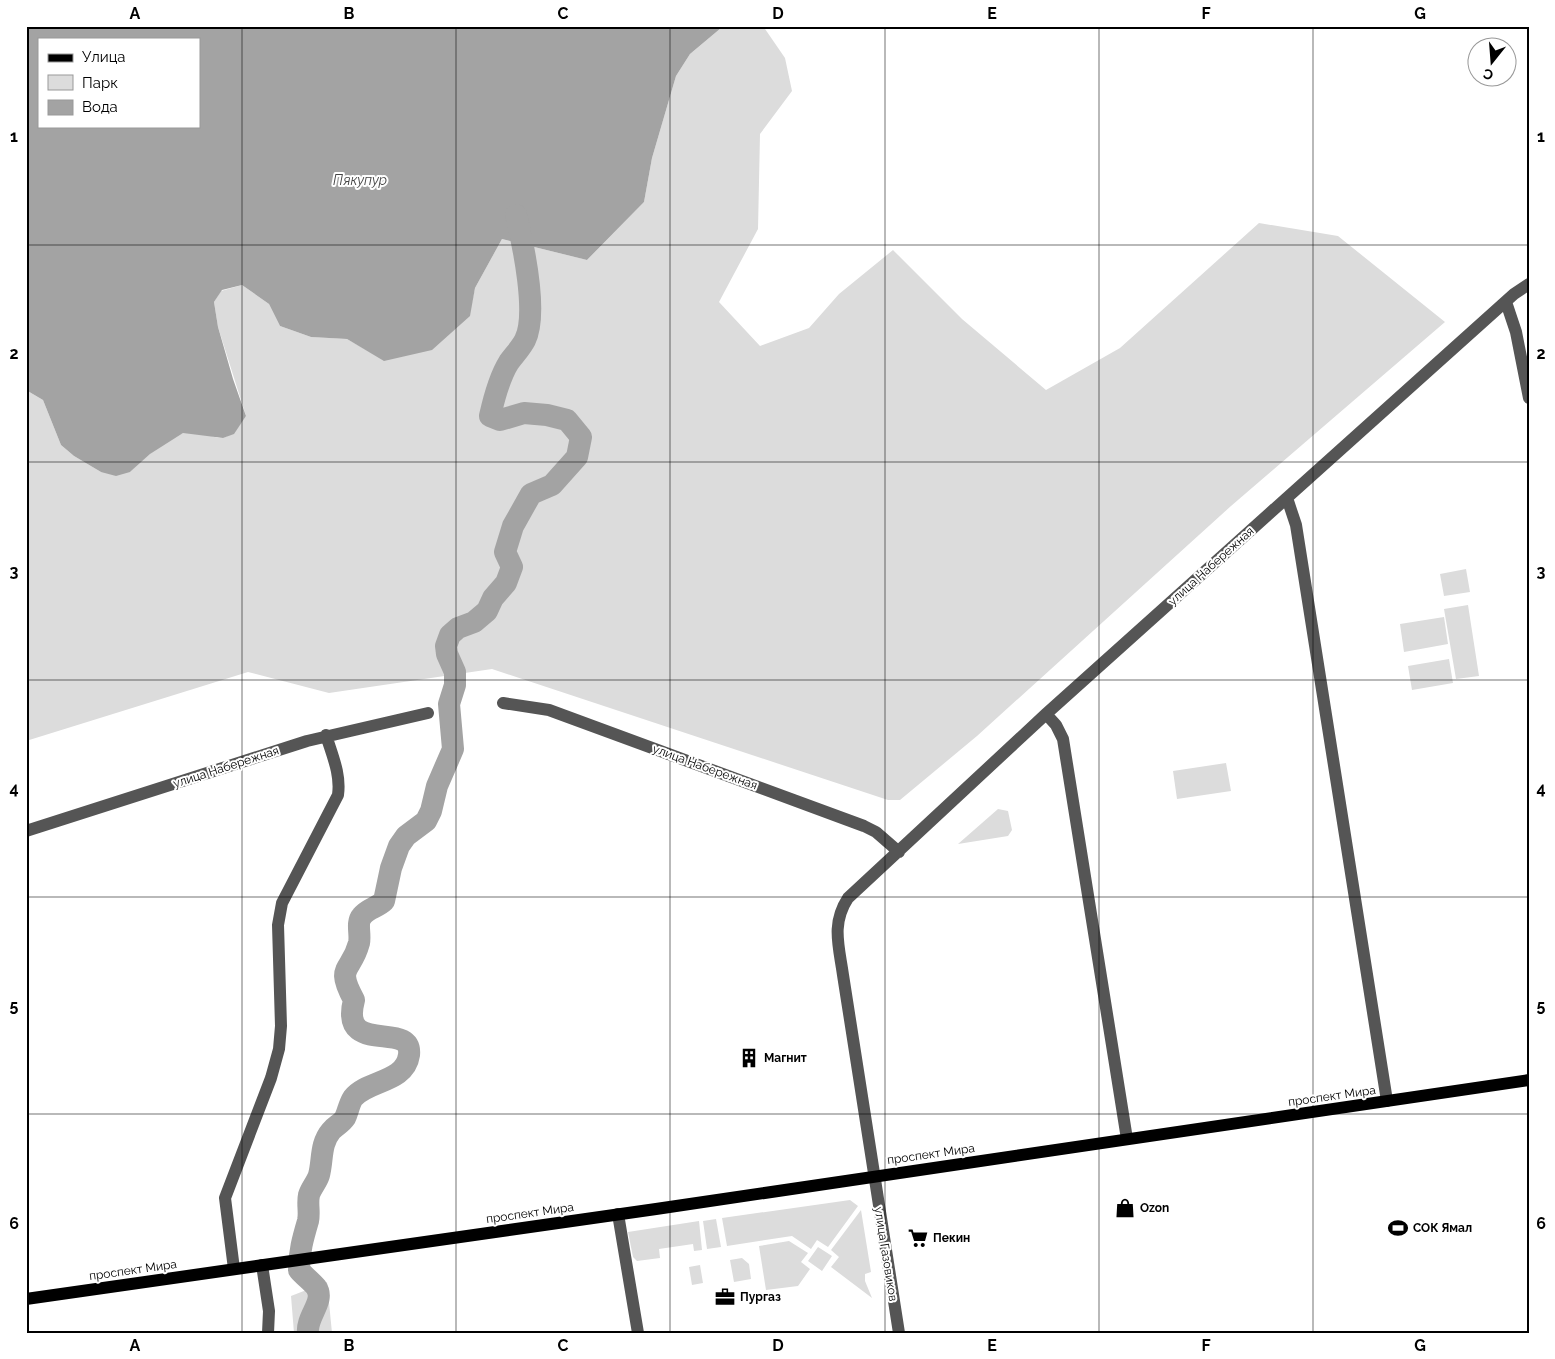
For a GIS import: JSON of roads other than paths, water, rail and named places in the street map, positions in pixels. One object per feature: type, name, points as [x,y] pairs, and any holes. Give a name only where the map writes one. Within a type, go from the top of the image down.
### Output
[{"type":"main road","name":"проспект Мира","points":[[26,1299],[1529,1080]]},
{"type":"street","name":"улица Набережная","points":[[874,1176],[843,975],[837,920],[840,910],[848,898],[1046,714],[1506,302],[1529,284]]},
{"type":"street","points":[[1506,302],[1516,332],[1529,398]]},
{"type":"street","points":[[1287,498],[1296,525],[1387,1102]]},
{"type":"street","name":"улица Набережная","points":[[503,703],[549,710],[864,826],[876,832],[899,852]]},
{"type":"street","name":"улица Набережная","points":[[26,831],[326,735],[428,713]]},
{"type":"street","points":[[1046,714],[1056,725],[1063,739],[1127,1139]]},
{"type":"street","points":[[234,1269],[225,1198],[271,1078],[279,1049],[281,1026],[278,925],[282,903],[338,795],[339,776],[326,735]]},
{"type":"street","name":"улица Газовиков","points":[[874,1176],[899,1333]]},
{"type":"street","points":[[618,1214],[638,1333]]},
{"type":"street","points":[[268,1264],[268,1333]]},
{"type":"water","name":"Пякупур","points":[[26,26],[728,26],[721,28],[690,54],[676,76],[652,158],[644,202],[587,260],[502,239],[475,288],[470,316],[432,350],[384,361],[347,339],[311,337],[280,326],[269,304],[242,285],[222,290],[214,302],[218,327],[246,416],[234,434],[223,438],[183,433],[150,454],[130,472],[116,476],[101,472],[74,456],[61,445],[43,400],[26,390]]},
{"type":"waterway","points":[[308,1333],[308,1327],[319,1298],[316,1287],[299,1270],[300,1257],[309,1218],[309,1195],[319,1175],[325,1141],[331,1131],[345,1118],[353,1098],[359,1092],[401,1071],[409,1055],[407,1045],[400,1039],[366,1033],[357,1028],[352,1018],[354,1000],[348,989],[345,974],[359,943],[359,922],[364,914],[384,901],[391,868],[399,846],[406,836],[426,821],[431,811],[437,786],[453,749],[449,704],[455,685],[455,672],[447,654],[446,646],[450,635],[458,628],[474,622],[487,611],[493,598],[506,583],[512,567],[505,552],[513,526],[531,494],[552,485],[577,457],[581,437],[567,420],[547,415],[524,413],[500,420],[490,416],[502,375],[525,340],[529,328],[530,297],[528,279],[516,215]]},
{"type":"place","name":"Магнит","points":[[749,1058]]},
{"type":"place","name":"Ozon","points":[[1125,1208]]},
{"type":"place","name":"СОК Ямал","points":[[1398,1228]]},
{"type":"place","name":"Пекин","points":[[918,1238]]},
{"type":"place","name":"Пургаз","points":[[725,1297]]}]
